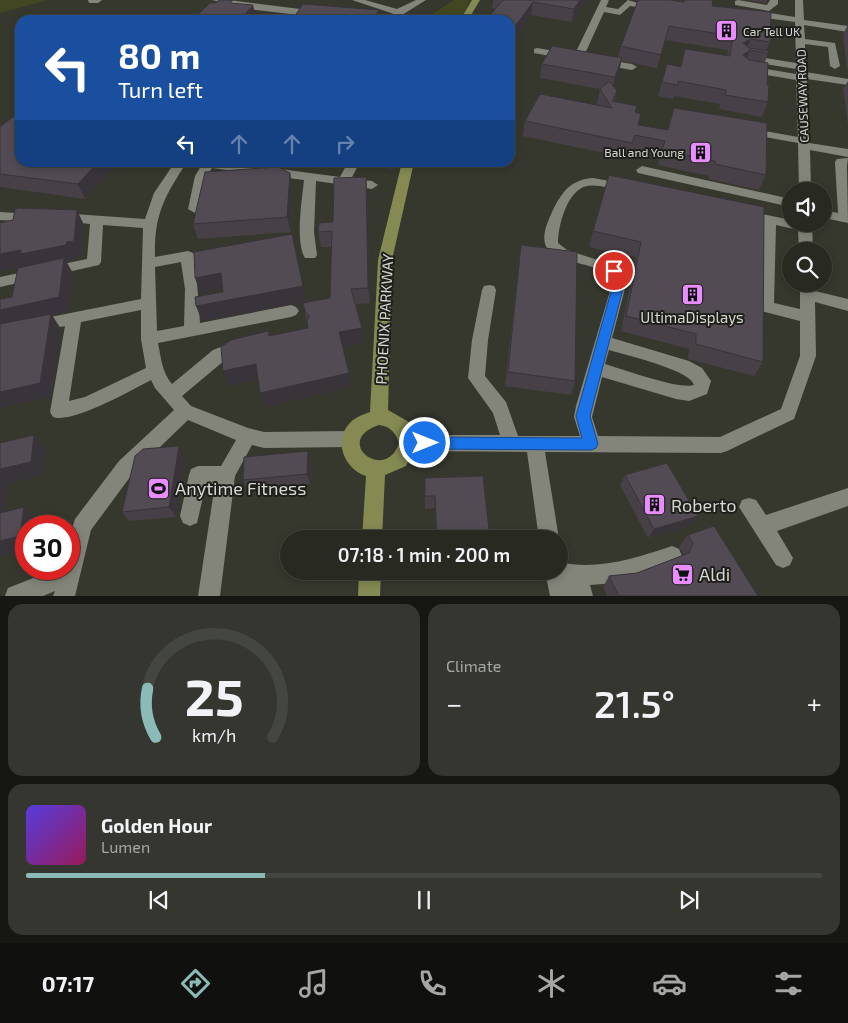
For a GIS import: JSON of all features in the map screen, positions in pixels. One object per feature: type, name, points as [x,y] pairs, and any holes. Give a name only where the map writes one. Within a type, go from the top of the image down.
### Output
[{"type":"main road","points":[[467,15],[476,0]]},
{"type":"main road","name":"PHOENIX PARKWAY","points":[[379,417],[385,260],[407,167]]},
{"type":"main road","points":[[379,417],[396,422],[403,428],[408,443],[401,458],[386,468],[376,469],[358,463],[352,456],[350,439],[358,426],[379,417]]},
{"type":"main road","points":[[373,530],[376,469]]},
{"type":"main road","points":[[369,596],[370,580]]},
{"type":"street","points":[[216,0],[282,11],[327,15]]},
{"type":"street","points":[[280,15],[291,0]]},
{"type":"street","points":[[356,0],[402,12]]},
{"type":"street","points":[[400,15],[422,0]]},
{"type":"street","points":[[738,3],[769,8],[774,4],[774,0]]},
{"type":"street","name":"CAUSEWAY ROAD","points":[[799,0],[805,182]]},
{"type":"street","points":[[578,58],[603,5],[620,12],[628,3],[637,4]]},
{"type":"street","points":[[731,10],[848,29]]},
{"type":"street","points":[[800,41],[832,45],[835,66]]},
{"type":"street","points":[[537,51],[632,67]]},
{"type":"street","points":[[744,57],[801,73],[848,82]]},
{"type":"street","points":[[744,68],[801,73]]},
{"type":"street","points":[[736,128],[848,153]]},
{"type":"street","points":[[832,215],[847,218],[841,162],[848,162]]},
{"type":"street","points":[[178,167],[160,193],[148,232],[149,339],[156,371],[171,395],[186,411],[247,436],[264,440],[350,439]]},
{"type":"street","points":[[195,209],[202,167]]},
{"type":"street","points":[[272,167],[290,168],[310,177],[372,184]]},
{"type":"street","points":[[344,181],[351,167]]},
{"type":"street","points":[[642,170],[782,202]]},
{"type":"street","points":[[310,177],[307,232],[310,255]]},
{"type":"street","points":[[591,444],[583,416],[620,281],[614,271],[606,266],[562,253],[551,245],[550,233],[566,195],[573,187],[597,182],[640,191]]},
{"type":"street","points":[[733,211],[782,221]]},
{"type":"street","points":[[0,216],[16,218],[64,217],[151,224]]},
{"type":"street","points":[[770,219],[766,313],[808,317]]},
{"type":"street","points":[[0,282],[94,262],[97,220]]},
{"type":"street","points":[[149,263],[188,256],[192,330]]},
{"type":"street","points":[[489,290],[480,340],[476,378],[496,401],[508,423],[510,444]]},
{"type":"street","points":[[408,443],[721,444],[788,414],[808,356],[807,292]]},
{"type":"street","points":[[815,292],[848,305]]},
{"type":"street","points":[[0,333],[149,303]]},
{"type":"street","points":[[149,339],[291,311]]},
{"type":"street","points":[[74,318],[59,412],[89,403],[156,371]]},
{"type":"street","points":[[595,368],[676,392],[689,394],[701,389],[703,381],[696,373],[683,366],[602,342]]},
{"type":"street","points":[[171,395],[219,355],[232,348],[249,344]]},
{"type":"street","points":[[80,535],[82,526],[126,467],[186,411]]},
{"type":"street","points":[[209,596],[226,475],[247,436]]},
{"type":"street","points":[[535,444],[548,530]]},
{"type":"street","points":[[190,516],[198,475],[226,475]]},
{"type":"street","points":[[762,526],[846,501]]},
{"type":"street","points":[[749,507],[784,558]]},
{"type":"street","points":[[568,573],[628,571],[672,556]]},
{"type":"street","points":[[568,579],[582,596]]},
{"type":"street","points":[[16,596],[54,580]]},
{"type":"street","points":[[64,596],[69,580]]},
{"type":"street","points":[[561,596],[562,580]]},
{"type":"green space","points":[[0,0],[48,0],[0,13]]},
{"type":"green space","points":[[454,0],[470,0],[462,15],[431,15]]},
{"type":"building","points":[[219,0],[233,0],[230,3],[253,5],[244,15],[197,15],[210,3],[216,3]]},
{"type":"building","points":[[503,0],[580,0],[574,9],[533,2],[515,26],[515,15],[490,15]]},
{"type":"building","points":[[638,0],[684,2],[684,0],[713,0],[712,6],[771,12],[770,42],[751,39],[743,43],[749,48],[769,51],[768,53],[750,50],[743,55],[749,60],[768,63],[768,102],[725,95],[726,90],[678,81],[678,85],[662,82],[667,64],[681,67],[685,49],[730,56],[733,36],[669,26],[661,55],[621,46]]},
{"type":"building","points":[[303,4],[379,10],[376,15],[295,15]]},
{"type":"building","points":[[552,46],[622,58],[615,77],[542,64]]},
{"type":"building","points":[[609,81],[617,91],[612,101],[637,106],[635,112],[641,114],[638,125],[668,130],[674,108],[767,123],[766,175],[715,164],[715,161],[662,150],[665,141],[635,135],[632,143],[525,121],[540,94],[612,108],[600,89]]},
{"type":"building","points":[[15,116],[15,167],[93,167],[78,184],[0,174],[0,127]]},
{"type":"building","points":[[278,167],[290,173],[287,217],[193,224],[205,172]]},
{"type":"building","name":"UltimaDisplays","points":[[609,175],[764,207],[763,362],[696,344],[696,334],[626,316],[641,242],[593,231]]},
{"type":"building","points":[[366,177],[368,288],[351,289],[362,328],[339,332],[349,373],[260,393],[256,364],[223,371],[221,347],[231,340],[268,331],[269,336],[308,328],[309,316],[305,311],[303,303],[330,298],[332,231],[318,232],[319,223],[333,222],[334,178]]},
{"type":"building","points":[[15,209],[77,210],[74,241],[67,242],[66,245],[21,254],[21,250],[0,254],[0,223],[13,220]]},
{"type":"building","points":[[292,234],[303,286],[196,306],[195,297],[223,292],[221,273],[195,278],[194,252]]},
{"type":"building","points":[[521,245],[577,252],[575,381],[508,372]]},
{"type":"building","points":[[64,258],[59,297],[0,310],[0,299],[12,297],[18,268]]},
{"type":"building","points":[[51,314],[40,383],[0,392],[0,324]]},
{"type":"building","points":[[34,435],[31,462],[0,469],[0,443]]},
{"type":"building","name":"Anytime Fitness","points":[[179,446],[169,507],[122,512],[135,456],[143,449]]},
{"type":"building","points":[[308,451],[307,474],[243,480],[244,457]]},
{"type":"building","name":"Roberto","points":[[667,463],[698,516],[654,529],[625,475]]},
{"type":"building","points":[[483,476],[489,530],[437,530],[435,496],[425,496],[425,478]]},
{"type":"building","points":[[24,507],[23,515],[15,515],[15,537],[0,541],[0,513]]},
{"type":"building","name":"Aldi","points":[[714,526],[758,596],[619,596],[609,576],[637,573],[689,553],[693,543],[688,535]]},
{"type":"place","name":"Car Tell UK","points":[[727,31]]},
{"type":"place","name":"Ball and Young","points":[[700,152]]},
{"type":"place","name":"UltimaDisplays","points":[[692,294]]},
{"type":"place","name":"Anytime Fitness","points":[[159,488]]},
{"type":"place","name":"Roberto","points":[[655,505]]},
{"type":"place","name":"Aldi","points":[[683,574]]},
{"type":"route","points":[[425,443],[591,444],[583,416],[620,281],[614,271]]}]
